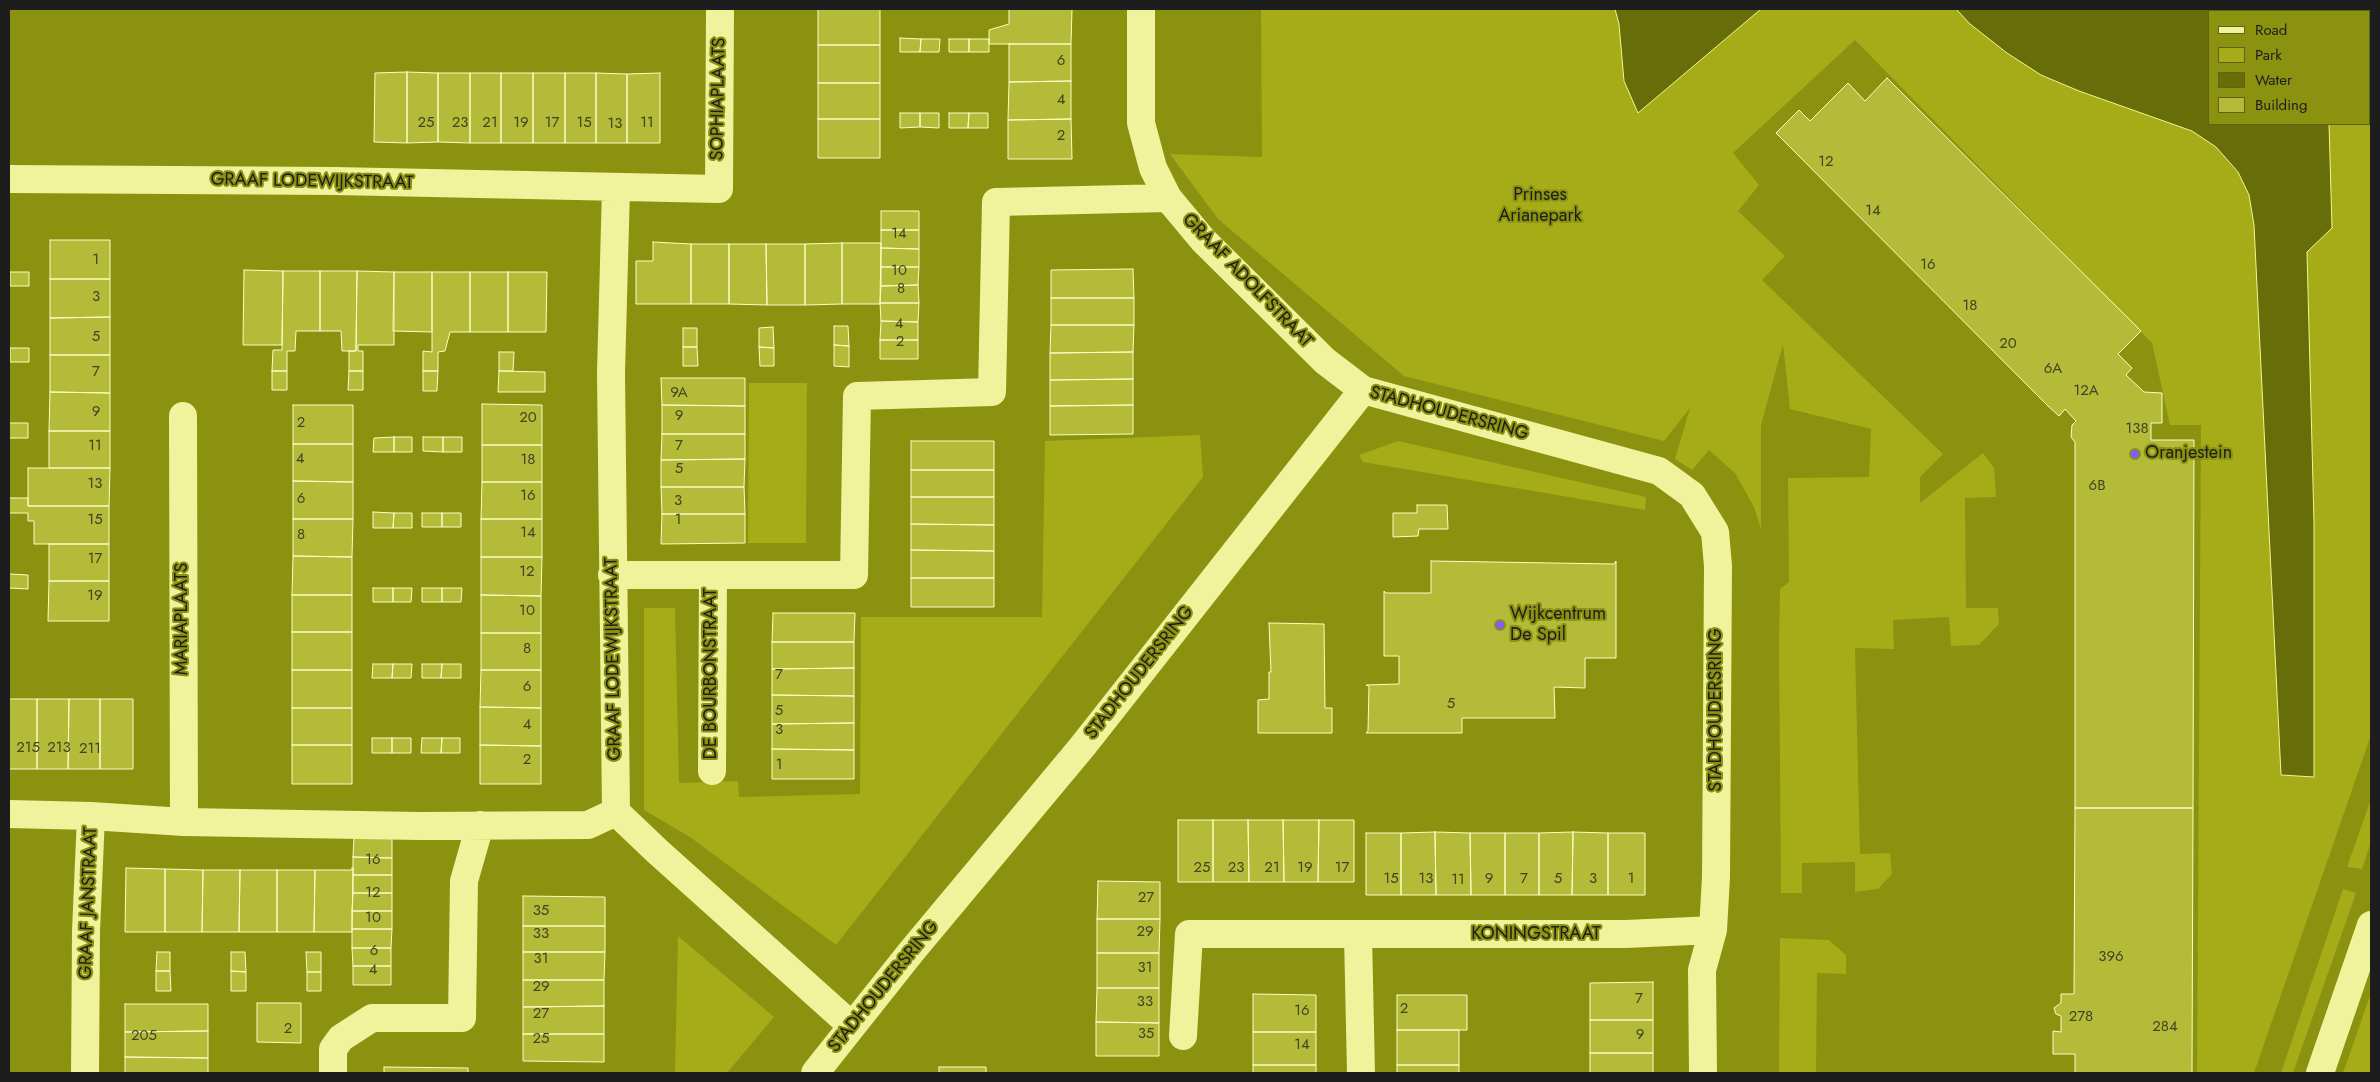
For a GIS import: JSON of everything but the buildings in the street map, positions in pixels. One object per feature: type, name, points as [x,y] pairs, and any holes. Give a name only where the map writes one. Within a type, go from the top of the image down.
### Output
[{"type":"street","name":"SOPHIAPLAATS","points":[[718,189],[720,9]]},
{"type":"street","name":"GRAAF ADOLFSTRAAT","points":[[1140,9],[1141,123],[1153,168],[1168,198],[1203,240],[1325,361],[1363,390]]},
{"type":"street","name":"GRAAF LODEWIJKSTRAAT","points":[[9,179],[335,181],[718,189]]},
{"type":"street","name":"GRAAF LODEWIJKSTRAAT","points":[[616,188],[612,374],[612,575],[616,812]]},
{"type":"street","name":"DE BOURBONSTRAAT","points":[[612,575],[854,575],[856,396],[992,392],[996,202],[1168,198]]},
{"type":"street","name":"STADHOUDERSRING","points":[[815,1073],[911,952],[1082,747],[1363,390],[1659,471],[1692,495],[1715,532],[1718,566],[1717,771],[1713,930],[1702,970],[1703,1073]]},
{"type":"street","name":"MARIAPLAATS","points":[[183,416],[184,822]]},
{"type":"street","name":"DE BOURBONSTRAAT","points":[[712,771],[713,576]]},
{"type":"street","points":[[91,816],[184,822],[392,824],[419,826],[480,824],[588,825],[616,812],[656,851],[852,1026]]},
{"type":"street","name":"GRAAF JANSTRAAT","points":[[9,814],[91,816],[86,931],[86,1073]]},
{"type":"street","points":[[333,1073],[333,1049],[341,1038],[372,1018],[462,1018],[464,881],[480,824]]},
{"type":"street","points":[[2320,1073],[2371,925]]},
{"type":"street","name":"KONINGSTRAAT","points":[[1183,1036],[1189,934],[1626,934],[1713,930]]},
{"type":"street","points":[[1358,935],[1361,1073]]},
{"type":"green space","name":"Prinses Arianepark","points":[[1261,9],[2371,9],[2371,735],[2254,1073],[2197,1073],[2201,425],[2170,425],[2152,343],[1855,40],[1733,153],[1759,185],[1738,211],[1785,256],[1762,280],[1943,454],[1920,477],[1920,503],[1983,453],[1994,468],[1996,497],[1965,498],[1966,608],[1998,608],[1999,624],[1979,645],[1951,646],[1949,617],[1893,620],[1894,649],[1855,648],[1860,854],[1890,853],[1892,874],[1878,889],[1855,892],[1855,862],[1802,863],[1802,893],[1781,893],[1779,646],[1780,589],[1789,582],[1788,478],[1869,477],[1871,429],[1790,409],[1783,344],[1761,425],[1761,529],[1754,507],[1735,473],[1709,450],[1692,470],[1675,459],[1690,408],[1664,441],[1404,376],[1218,219],[1170,154],[1262,157]]},
{"type":"green space","points":[[749,383],[807,383],[806,543],[748,543]]},
{"type":"green space","points":[[1200,435],[1203,477],[836,945],[690,837],[644,810],[644,608],[675,608],[679,783],[738,781],[739,797],[860,794],[861,617],[1042,617],[1045,441]]},
{"type":"green space","points":[[1398,441],[1646,497],[1645,510],[1363,462],[1359,455]]},
{"type":"green space","points":[[2371,799],[2371,842],[2362,869],[2347,867]]},
{"type":"green space","points":[[2343,889],[2356,893],[2293,1073],[2281,1073]]},
{"type":"green space","points":[[678,936],[774,1017],[727,1073],[675,1073]]},
{"type":"green space","points":[[1780,938],[1829,940],[1846,955],[1846,974],[1817,973],[1816,1073],[1779,1073]]},
{"type":"green space","points":[[2371,993],[2371,1073],[2343,1073]]},
{"type":"green space","points":[[539,1072],[675,1073],[539,1073]]},
{"type":"water","points":[[1615,9],[1761,9],[1638,113],[1624,81],[1619,24]]},
{"type":"water","points":[[1956,9],[2325,9],[2208,10],[2208,125],[2329,125],[2332,228],[2307,252],[2314,523],[2314,777],[2281,775],[2254,225],[2249,195],[2238,172],[2216,147],[2192,131],[2079,91],[2041,75],[2007,53],[1970,24]]},
{"type":"place","name":"Oranjestein","points":[[2135,454]]},
{"type":"place","name":"Wijkcentrum De Spil","points":[[1500,625]]}]
